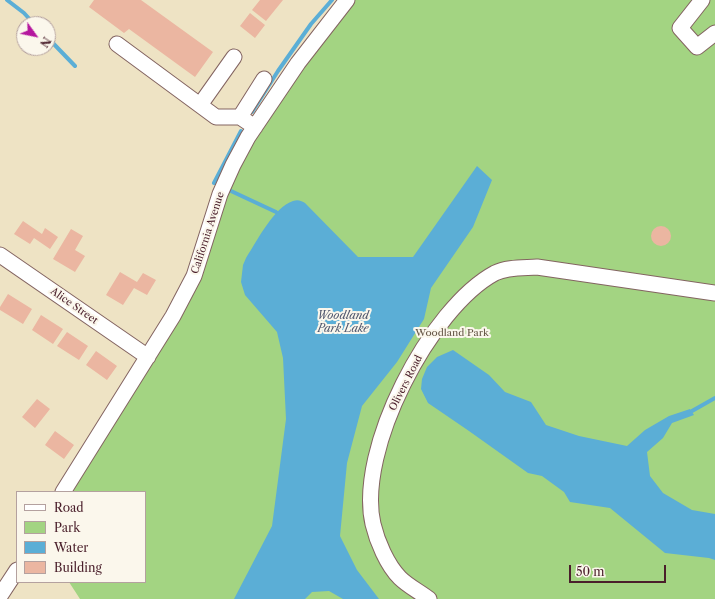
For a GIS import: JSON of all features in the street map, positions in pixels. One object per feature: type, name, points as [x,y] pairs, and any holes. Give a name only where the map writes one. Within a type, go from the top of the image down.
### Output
[{"type":"street","name":"California Avenue","points":[[64,491],[173,316],[194,276],[220,194],[232,165],[255,127],[298,63],[347,0]]},
{"type":"street","points":[[702,0],[680,28],[697,47],[715,33]]},
{"type":"street","points":[[117,44],[216,117],[240,117],[255,127]]},
{"type":"street","points":[[200,105],[234,57]]},
{"type":"street","points":[[240,117],[264,79]]},
{"type":"street","name":"Alice Street","points":[[0,255],[148,357]]},
{"type":"street","name":"Olivers Road","points":[[429,599],[399,578],[386,559],[377,540],[373,523],[370,506],[370,489],[379,445],[392,407],[414,365],[452,310],[467,294],[484,280],[497,272],[517,268],[537,267],[715,293]]},
{"type":"street","points":[[1,593],[16,571]]},
{"type":"green space","name":"Woodland Park","points":[[347,0],[715,0],[715,599],[80,599],[70,583],[146,583],[146,491],[64,491],[194,276],[226,180]]},
{"type":"water","name":"Woodland Park Lake","points":[[477,166],[492,180],[473,227],[431,288],[424,319],[397,362],[362,406],[347,463],[340,536],[357,570],[379,599],[343,599],[329,591],[312,592],[305,599],[234,599],[272,526],[286,419],[283,358],[277,332],[245,295],[241,282],[243,265],[246,258],[266,225],[279,210],[286,204],[297,200],[305,203],[358,257],[413,257]]},
{"type":"water","points":[[453,350],[489,375],[505,392],[531,402],[546,425],[579,436],[627,446],[645,430],[669,416],[690,409],[694,415],[672,423],[663,438],[647,452],[650,476],[663,493],[692,510],[715,514],[715,560],[665,553],[610,508],[570,502],[564,492],[542,476],[528,473],[428,403],[421,389],[422,379],[427,367],[437,357]]},
{"type":"building","points":[[94,0],[141,0],[213,52],[195,77],[129,29],[124,33],[89,7]]},
{"type":"building","points":[[260,0],[283,0],[266,21],[252,10]]},
{"type":"building","points":[[250,13],[265,25],[255,38],[240,26]]},
{"type":"building","points":[[23,221],[42,234],[45,228],[58,237],[50,249],[34,238],[30,244],[14,234]]},
{"type":"building","points":[[661,226],[668,229],[671,236],[668,243],[661,246],[654,243],[651,236],[654,229]]},
{"type":"building","points":[[71,229],[83,236],[75,250],[85,256],[75,272],[53,259]]},
{"type":"building","points":[[120,272],[137,282],[143,273],[156,280],[147,295],[134,288],[123,305],[106,295]]},
{"type":"building","points":[[8,294],[32,309],[23,324],[0,310],[0,307]]},
{"type":"building","points":[[41,315],[63,329],[53,344],[32,330]]},
{"type":"building","points":[[67,332],[88,346],[79,360],[57,346]]},
{"type":"building","points":[[96,351],[117,366],[107,380],[86,365]]},
{"type":"building","points":[[37,399],[50,409],[35,428],[22,417]]},
{"type":"building","points":[[55,431],[74,445],[64,459],[45,445]]},
{"type":"waterway","points":[[7,0],[27,16]]},
{"type":"waterway","points":[[252,112],[278,71],[311,24],[332,0]]},
{"type":"waterway","points":[[56,46],[75,66]]},
{"type":"waterway","points":[[214,183],[241,131]]},
{"type":"waterway","points":[[231,191],[276,212]]},
{"type":"waterway","points":[[692,411],[715,398]]}]
